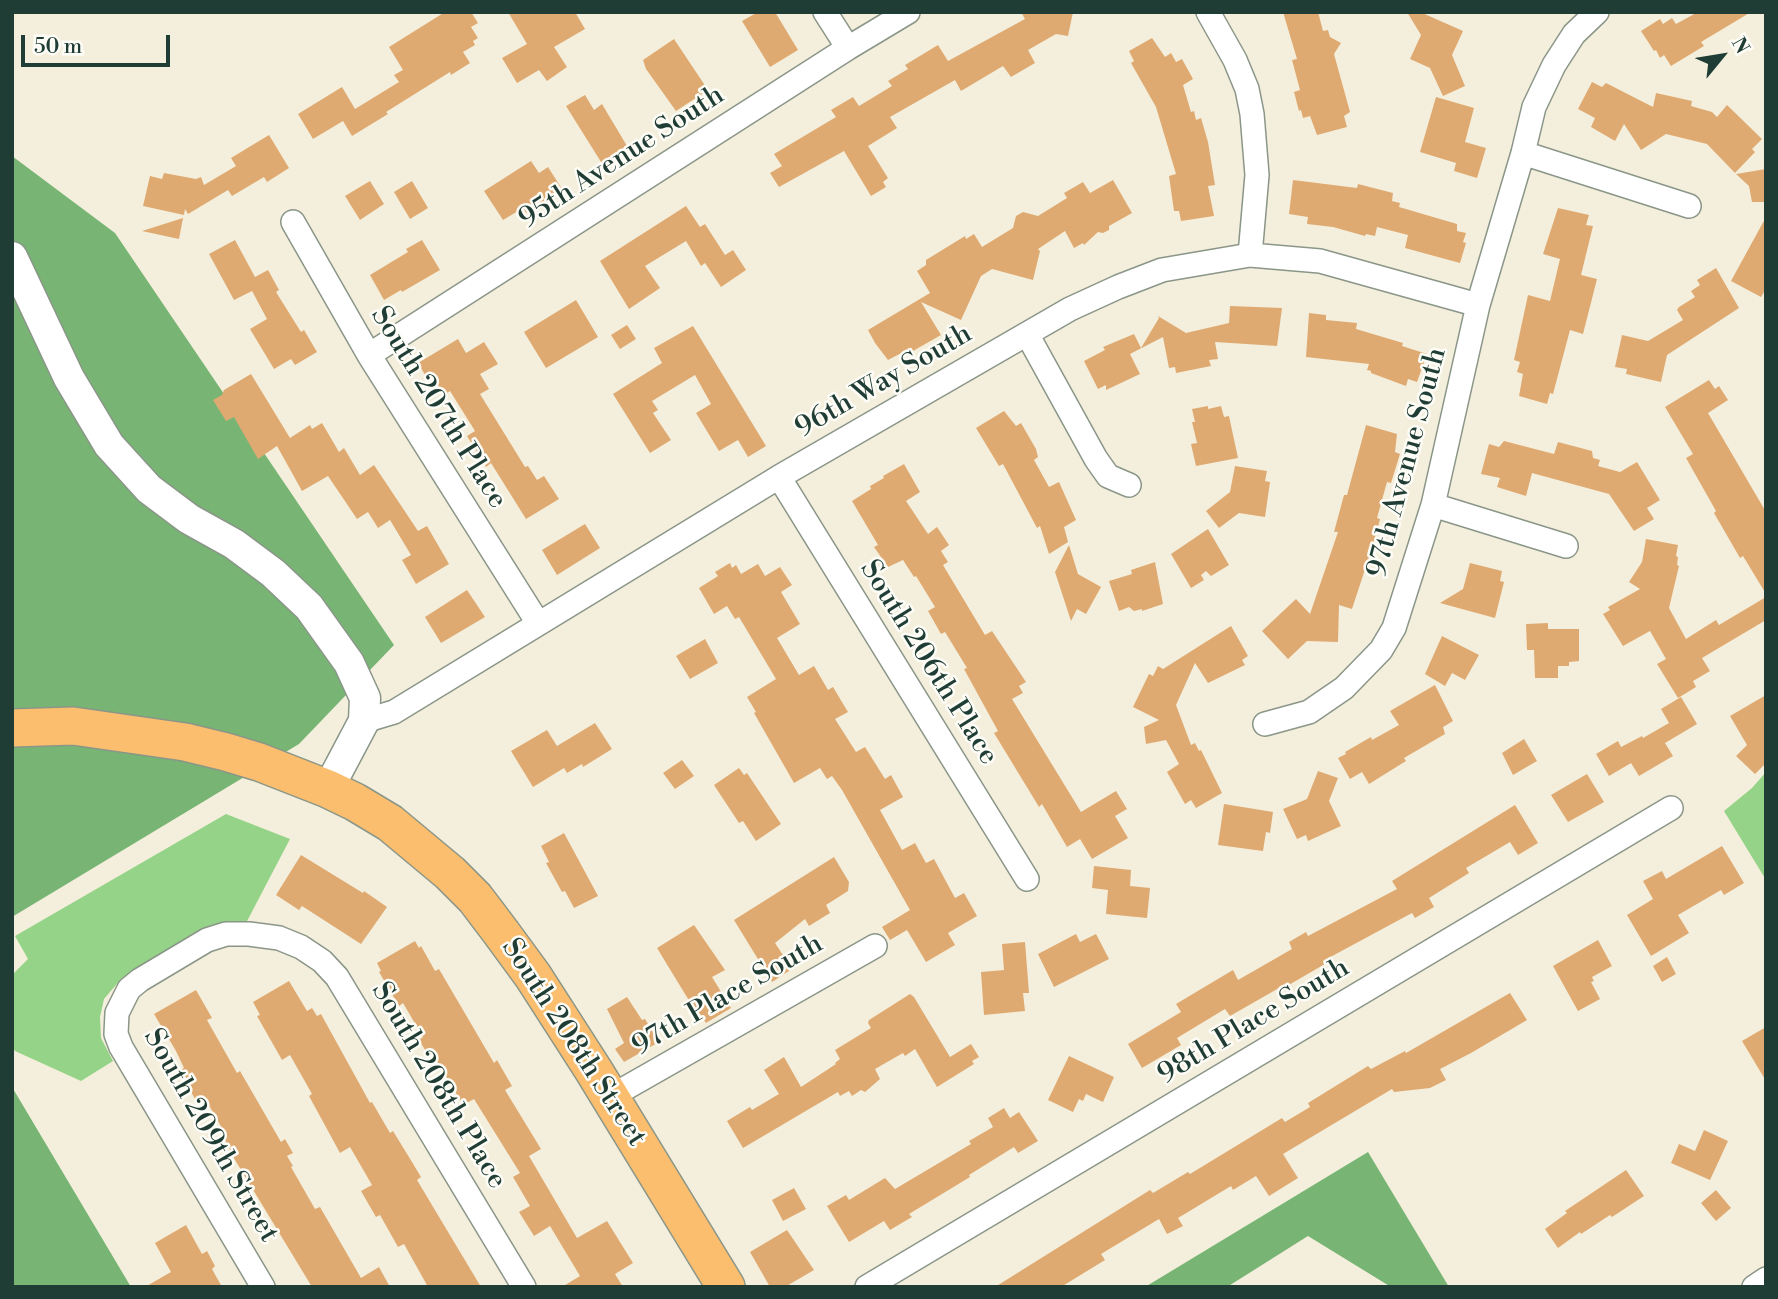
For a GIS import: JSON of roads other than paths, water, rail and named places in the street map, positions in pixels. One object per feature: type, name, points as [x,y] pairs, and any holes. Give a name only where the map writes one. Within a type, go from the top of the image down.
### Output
[{"type":"main road","name":"South 208th Street","points":[[12,728],[73,726],[185,742],[259,762],[328,789],[390,823],[450,873],[475,898],[533,976],[726,1287]]},
{"type":"street","points":[[825,12],[848,48]]},
{"type":"street","name":"95th Avenue South","points":[[369,355],[908,12]]},
{"type":"street","points":[[1208,12],[1235,60],[1247,89],[1252,114],[1257,175],[1250,255]]},
{"type":"street","name":"97th Avenue South","points":[[1265,723],[1309,712],[1325,702],[1344,688],[1381,650],[1394,628],[1433,505],[1478,304],[1534,107],[1554,65],[1574,34],[1597,12]]},
{"type":"street","points":[[1523,153],[1689,206]]},
{"type":"street","name":"South 207th Place","points":[[293,222],[369,355],[538,623]]},
{"type":"street","name":"96th Way South","points":[[364,721],[394,712],[779,477],[1070,309],[1163,270],[1250,255],[1320,261],[1478,304]]},
{"type":"street","points":[[12,257],[69,378],[109,444],[149,489],[188,519],[234,544],[273,573],[309,607],[334,639],[359,681],[365,698],[364,721],[328,789]]},
{"type":"street","points":[[1027,334],[1096,459],[1108,476],[1129,485]]},
{"type":"street","name":"South 206th Place","points":[[779,477],[1027,880]]},
{"type":"street","points":[[1433,505],[1566,546]]},
{"type":"street","name":"98th Place South","points":[[867,1287],[1671,808]]},
{"type":"street","name":"South 208th Place","points":[[117,1013],[129,989],[140,980],[207,940],[226,934],[279,938],[301,947],[322,961],[337,977],[524,1287]]},
{"type":"street","name":"97th Place South","points":[[610,1097],[875,946]]},
{"type":"street","name":"South 209th Street","points":[[117,1013],[116,1034],[121,1047],[263,1287]]},
{"type":"street","points":[[1754,1287],[1766,1279]]}]
